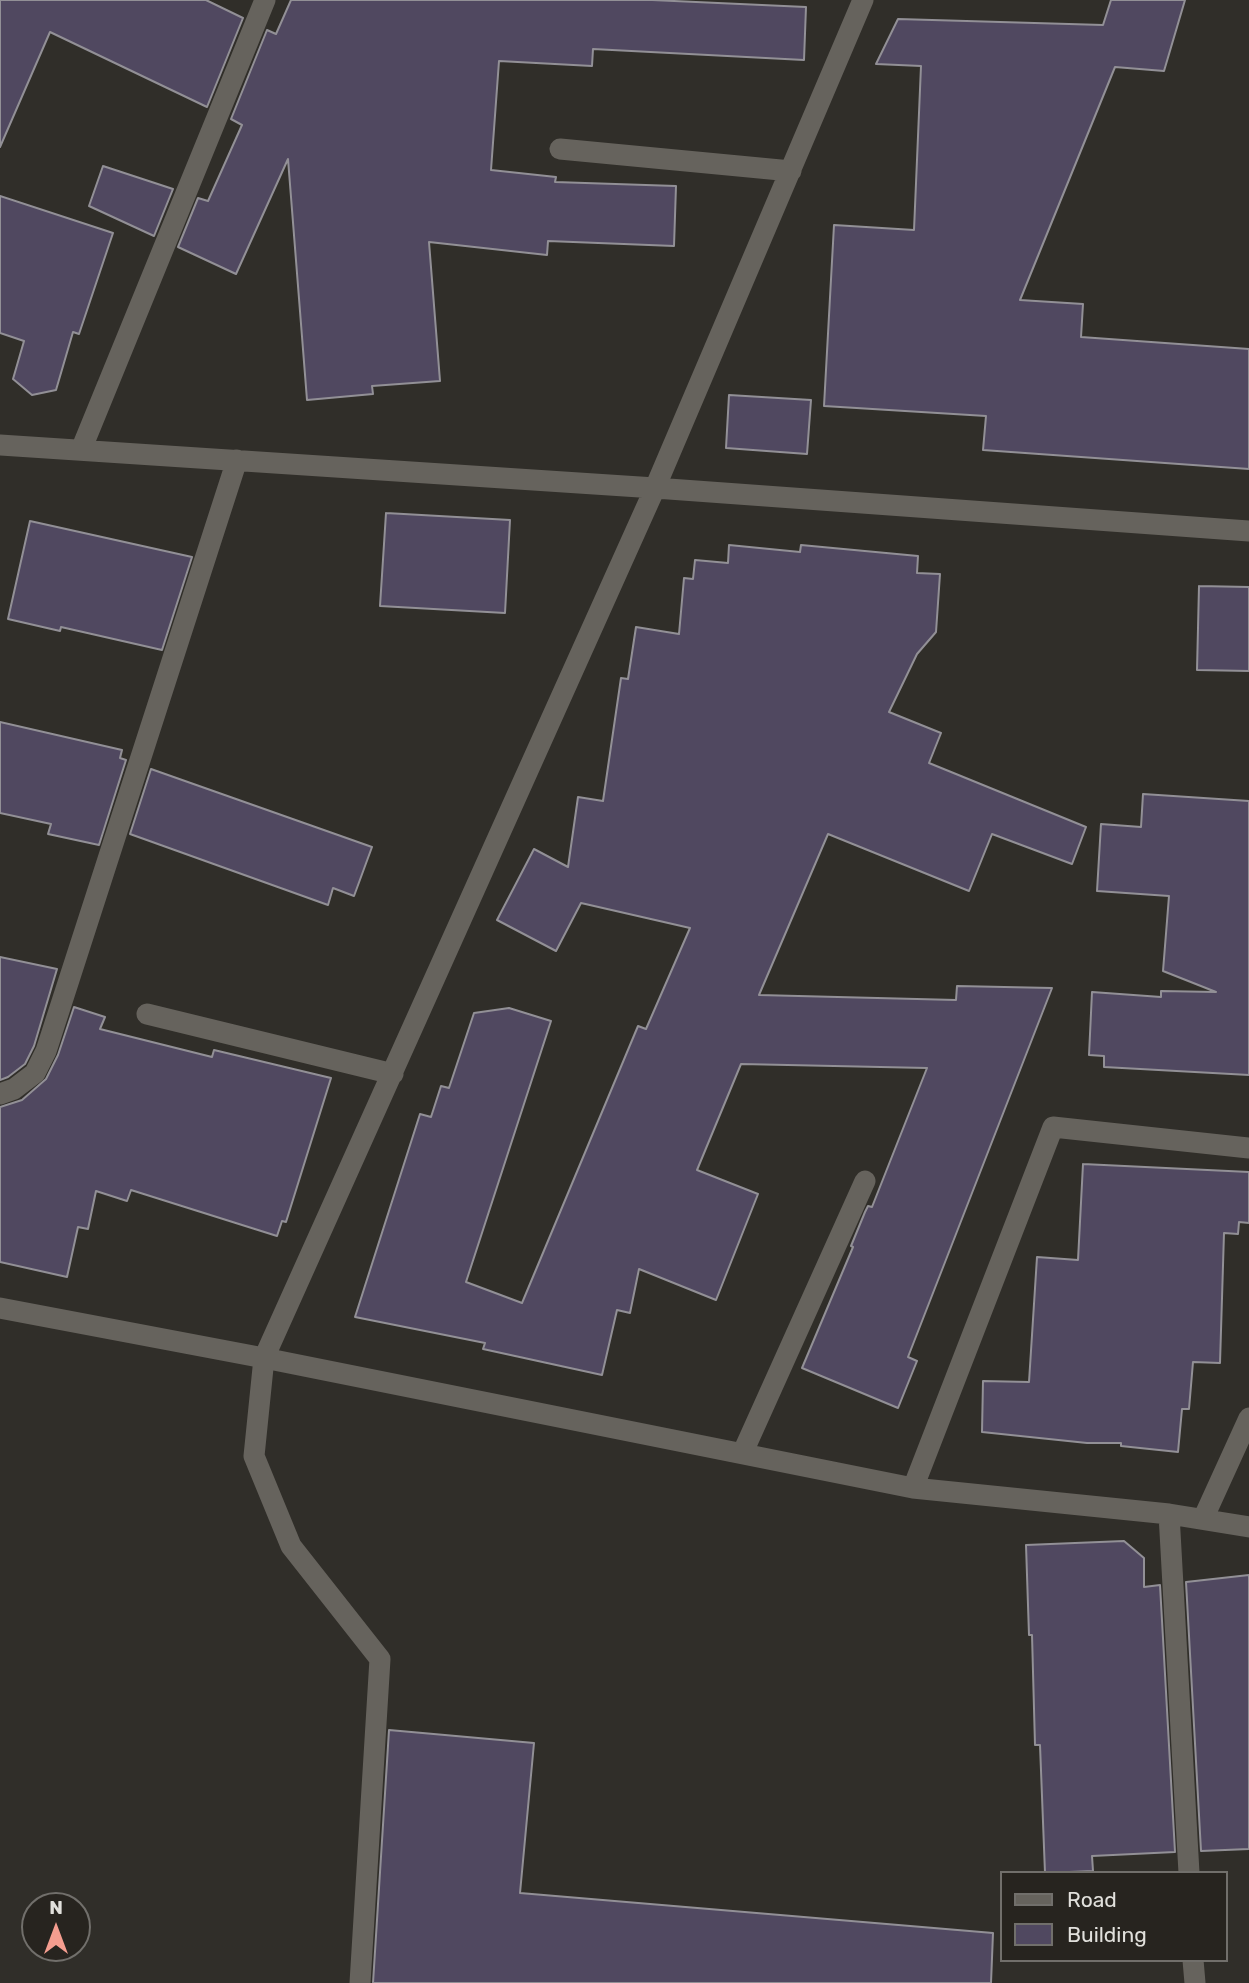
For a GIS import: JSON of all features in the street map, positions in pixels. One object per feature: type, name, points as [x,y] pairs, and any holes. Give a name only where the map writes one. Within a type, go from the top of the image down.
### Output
[{"type":"street","points":[[81,450],[265,0]]},
{"type":"street","points":[[360,1983],[380,1659],[291,1546],[254,1456],[264,1358],[655,488],[863,0]]},
{"type":"street","points":[[560,149],[791,171]]},
{"type":"street","points":[[0,445],[1249,531]]},
{"type":"street","points":[[0,1094],[15,1089],[35,1073],[46,1051],[237,460]]},
{"type":"street","points":[[147,1014],[393,1074]]},
{"type":"street","points":[[913,1488],[1053,1127],[1249,1147]]},
{"type":"street","points":[[743,1452],[865,1181]]},
{"type":"street","points":[[0,1308],[743,1452],[913,1488],[1169,1514],[1249,1527]]},
{"type":"street","points":[[1203,1519],[1249,1418]]},
{"type":"street","points":[[1169,1514],[1189,1871]]},
{"type":"street","points":[[1194,1962],[1195,1983]]},
{"type":"building","points":[[0,0],[206,0],[243,18],[207,107],[50,32],[0,147]]},
{"type":"building","points":[[291,0],[652,0],[806,7],[804,60],[593,49],[592,66],[499,61],[491,170],[556,177],[555,182],[676,186],[674,246],[548,241],[547,255],[429,242],[440,381],[372,386],[373,394],[307,400],[288,159],[236,274],[178,247],[198,198],[208,201],[242,125],[231,119],[267,30],[276,34]]},
{"type":"building","points":[[1111,0],[1185,0],[1164,71],[1115,67],[1020,300],[1083,304],[1081,337],[1249,349],[1249,469],[983,450],[986,416],[824,406],[834,225],[914,230],[921,66],[876,64],[898,19],[1103,25]]},
{"type":"building","points":[[103,166],[173,189],[154,236],[89,206]]},
{"type":"building","points":[[0,196],[113,233],[79,334],[73,332],[56,390],[32,395],[13,379],[24,341],[0,333]]},
{"type":"building","points":[[729,395],[811,400],[807,454],[726,448]]},
{"type":"building","points":[[386,513],[510,520],[505,613],[380,606]]},
{"type":"building","points":[[30,521],[192,557],[162,650],[61,627],[60,631],[8,619]]},
{"type":"building","points":[[729,545],[800,552],[801,545],[918,556],[917,573],[940,574],[936,632],[917,654],[889,712],[941,733],[929,763],[1086,827],[1072,864],[992,834],[969,891],[828,834],[759,995],[956,1000],[957,986],[1052,988],[908,1357],[917,1361],[898,1408],[802,1368],[865,1212],[868,1206],[872,1207],[927,1068],[741,1064],[697,1170],[758,1194],[716,1300],[639,1269],[630,1313],[617,1310],[602,1375],[483,1349],[485,1343],[355,1317],[420,1114],[431,1117],[441,1086],[449,1088],[474,1013],[509,1008],[551,1021],[466,1282],[522,1303],[638,1026],[646,1029],[690,928],[581,903],[556,951],[497,920],[534,849],[568,867],[578,797],[603,801],[621,678],[628,679],[636,627],[679,634],[684,578],[693,579],[695,560],[728,563]]},
{"type":"building","points":[[1199,586],[1249,587],[1249,671],[1197,670]]},
{"type":"building","points":[[0,722],[122,750],[120,758],[126,760],[99,845],[48,834],[51,824],[0,813]]},
{"type":"building","points":[[151,769],[372,847],[354,896],[333,888],[328,905],[130,834]]},
{"type":"building","points":[[1143,794],[1249,801],[1249,1075],[1104,1067],[1104,1056],[1089,1055],[1092,992],[1161,997],[1161,991],[1216,992],[1163,971],[1169,896],[1097,891],[1101,824],[1141,827]]},
{"type":"building","points":[[0,957],[57,969],[34,1046],[25,1064],[0,1080]]},
{"type":"building","points":[[74,1007],[105,1017],[100,1029],[212,1057],[214,1050],[331,1078],[286,1222],[282,1221],[277,1236],[131,1190],[127,1201],[96,1191],[88,1229],[78,1227],[67,1277],[0,1262],[0,1107],[22,1100],[46,1079],[58,1055]]},
{"type":"building","points":[[1083,1164],[1249,1172],[1249,1223],[1239,1222],[1238,1234],[1224,1233],[1220,1363],[1193,1362],[1189,1409],[1182,1409],[1178,1452],[1121,1446],[1121,1443],[1087,1443],[982,1432],[983,1381],[1029,1382],[1037,1257],[1078,1260]]},
{"type":"building","points":[[1124,1541],[1144,1558],[1144,1587],[1160,1585],[1175,1852],[1092,1856],[1093,1871],[1045,1871],[1040,1745],[1035,1745],[1026,1545]]},
{"type":"building","points":[[1249,1575],[1249,1849],[1201,1851],[1186,1582]]},
{"type":"building","points":[[389,1730],[534,1743],[520,1893],[993,1933],[991,1983],[373,1983]]}]
